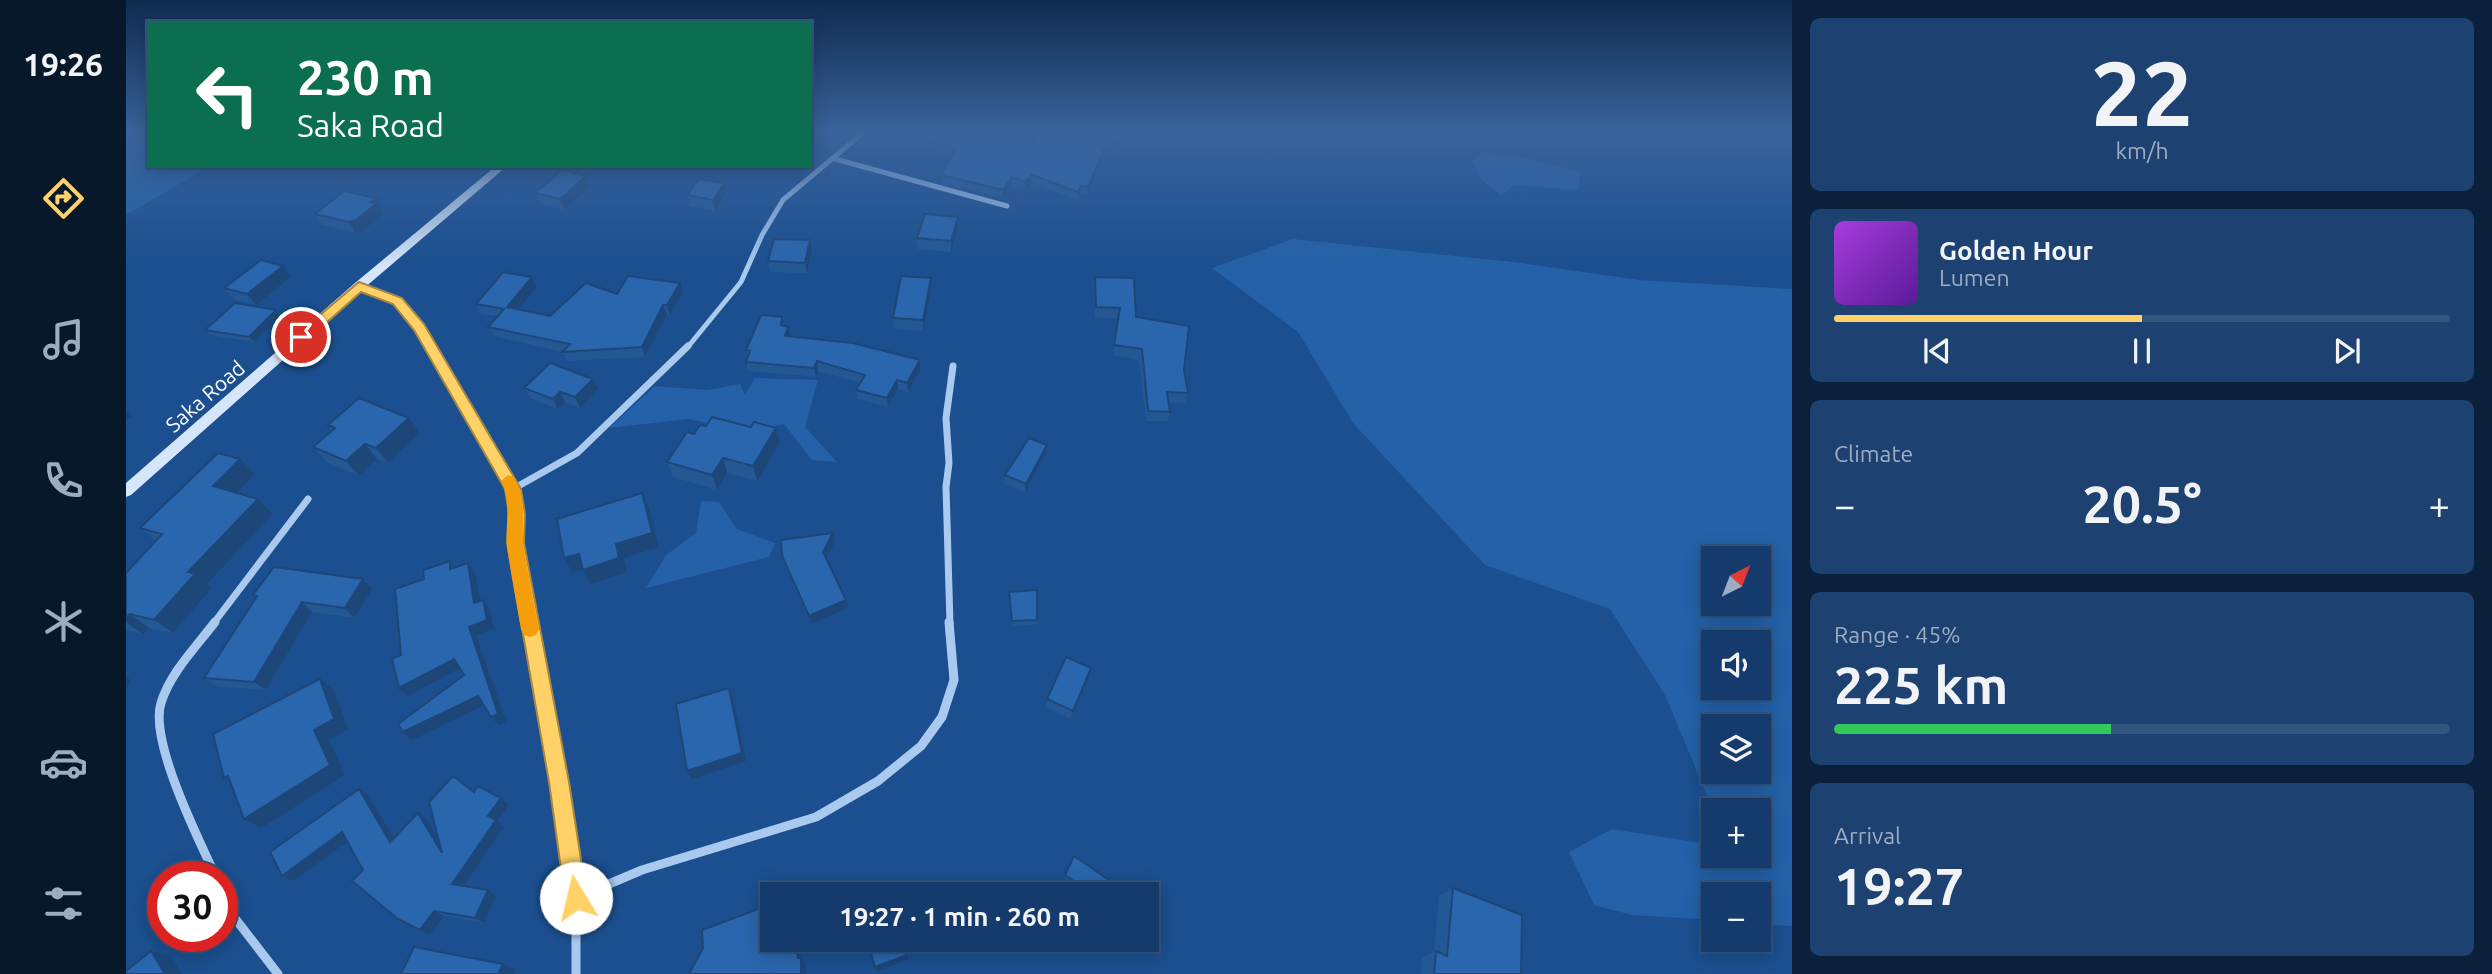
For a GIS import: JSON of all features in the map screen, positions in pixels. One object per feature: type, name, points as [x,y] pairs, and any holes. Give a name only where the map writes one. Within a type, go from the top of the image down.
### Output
[{"type":"main road","name":"Saka Road","points":[[126,491],[359,286],[490,176]]},
{"type":"street","points":[[513,489],[577,453],[693,342],[741,282],[762,235],[783,200],[813,176]]},
{"type":"street","points":[[899,176],[1007,206]]},
{"type":"street","points":[[359,286],[385,295],[407,310],[513,489],[517,514],[515,543],[559,782],[576,898],[576,974]]},
{"type":"street","points":[[576,898],[642,870],[816,817],[878,781],[921,746],[942,717],[954,680],[947,592],[946,487],[949,463],[946,418],[953,366]]},
{"type":"street","points":[[209,861],[166,752],[158,713],[161,700],[171,680],[308,499]]},
{"type":"street","points":[[238,922],[278,974]]},
{"type":"shaded area","points":[[126,176],[192,176],[126,215]]},
{"type":"shaded area","points":[[1480,176],[1580,176],[1579,190],[1514,185],[1501,195]]},
{"type":"shaded area","points":[[1293,239],[1513,262],[1639,280],[1792,289],[1792,926],[1771,925],[1771,882],[1701,882],[1701,919],[1632,915],[1594,905],[1569,852],[1612,829],[1701,843],[1701,868],[1771,868],[1771,798],[1708,798],[1702,784],[1771,784],[1771,714],[1701,714],[1701,781],[1665,695],[1610,609],[1485,565],[1353,423],[1298,332],[1212,268]]},
{"type":"shaded area","points":[[755,378],[818,380],[805,427],[837,462],[812,460],[784,424],[752,432],[688,419],[609,428],[655,386],[707,390],[740,384],[745,395]]},
{"type":"shaded area","points":[[701,501],[719,502],[737,529],[775,543],[769,557],[646,588],[666,555],[696,533]]},
{"type":"building","points":[[554,176],[585,176],[560,199],[535,193]]},
{"type":"building","points":[[947,176],[1031,176],[1025,182],[1012,177],[1003,190]]},
{"type":"building","points":[[1036,176],[1092,176],[1088,187],[1081,186],[1078,192]]},
{"type":"building","points":[[699,179],[724,183],[713,200],[687,195]]},
{"type":"building","points":[[344,191],[376,198],[371,202],[377,203],[356,220],[349,222],[315,214]]},
{"type":"building","points":[[925,214],[958,217],[951,241],[917,238]]},
{"type":"building","points":[[774,239],[810,240],[805,263],[768,261]]},
{"type":"building","points":[[261,260],[283,266],[247,294],[224,288]]},
{"type":"building","points":[[503,272],[532,277],[507,307],[550,316],[586,283],[617,294],[628,276],[680,283],[667,305],[663,305],[642,347],[562,352],[570,344],[488,327],[504,309],[476,304]]},
{"type":"building","points":[[901,276],[931,278],[923,320],[893,318]]},
{"type":"building","points":[[1095,277],[1134,278],[1136,317],[1189,326],[1184,370],[1188,393],[1167,392],[1170,412],[1148,411],[1142,349],[1114,345],[1120,308],[1096,307]]},
{"type":"building","points":[[235,303],[276,310],[249,337],[205,330]]},
{"type":"building","points":[[761,315],[782,317],[781,325],[788,327],[785,336],[853,343],[920,360],[907,383],[897,380],[887,398],[856,390],[865,375],[817,361],[814,368],[746,362],[750,351],[746,350]]},
{"type":"building","points":[[550,363],[593,379],[575,397],[560,392],[553,399],[524,388]]},
{"type":"building","points":[[359,398],[409,418],[376,448],[365,444],[346,461],[313,447],[335,428],[328,425]]},
{"type":"building","points":[[712,417],[751,427],[754,422],[776,428],[753,466],[723,458],[712,475],[667,462],[687,432],[694,434],[700,425],[706,426]]},
{"type":"building","points":[[1029,438],[1047,445],[1026,484],[1005,475]]},
{"type":"building","points":[[218,453],[240,459],[213,486],[258,499],[188,572],[195,574],[154,620],[130,614],[126,618],[126,573],[162,534],[140,528]]},
{"type":"building","points":[[642,493],[652,533],[616,544],[619,558],[583,570],[579,554],[564,558],[557,519]]},
{"type":"building","points":[[833,533],[823,552],[846,600],[809,616],[782,556],[781,540]]},
{"type":"building","points":[[450,561],[450,569],[468,563],[474,603],[483,600],[487,620],[469,627],[498,714],[491,717],[478,696],[403,732],[398,724],[464,675],[454,659],[399,688],[392,659],[401,655],[395,589],[424,579],[423,570]]},
{"type":"building","points":[[274,567],[363,579],[345,608],[302,602],[254,682],[204,678],[257,596],[253,595]]},
{"type":"building","points":[[1037,590],[1037,620],[1012,621],[1009,592]]},
{"type":"building","points":[[1066,657],[1091,668],[1073,711],[1047,699]]},
{"type":"building","points":[[320,679],[334,719],[314,730],[330,765],[244,819],[228,776],[224,778],[213,734]]},
{"type":"building","points":[[729,688],[742,753],[687,771],[676,704]]},
{"type":"building","points":[[453,776],[474,792],[478,786],[501,798],[488,816],[496,820],[452,884],[488,890],[475,918],[434,911],[420,930],[398,919],[352,881],[363,870],[342,832],[282,876],[270,852],[359,789],[390,842],[418,813],[442,853],[429,802]]},
{"type":"building","points":[[1074,856],[1109,880],[1075,882],[1065,875]]},
{"type":"building","points":[[1453,888],[1522,915],[1521,974],[1434,974],[1436,951],[1447,956]]},
{"type":"building","points":[[760,908],[760,952],[797,952],[798,958],[801,957],[801,974],[689,974],[703,948],[702,930]]},
{"type":"building","points":[[414,947],[503,964],[498,974],[401,974]]},
{"type":"building","points":[[152,952],[165,974],[126,974],[126,971]]},
{"type":"building","points":[[871,952],[906,952],[907,955],[875,967]]},
{"type":"slow traffic","points":[[508,481],[513,489],[517,514],[515,543],[530,629]]},
{"type":"route","points":[[301,337],[359,286],[397,301],[419,327],[513,489],[517,514],[515,543],[559,782],[576,898]]}]
